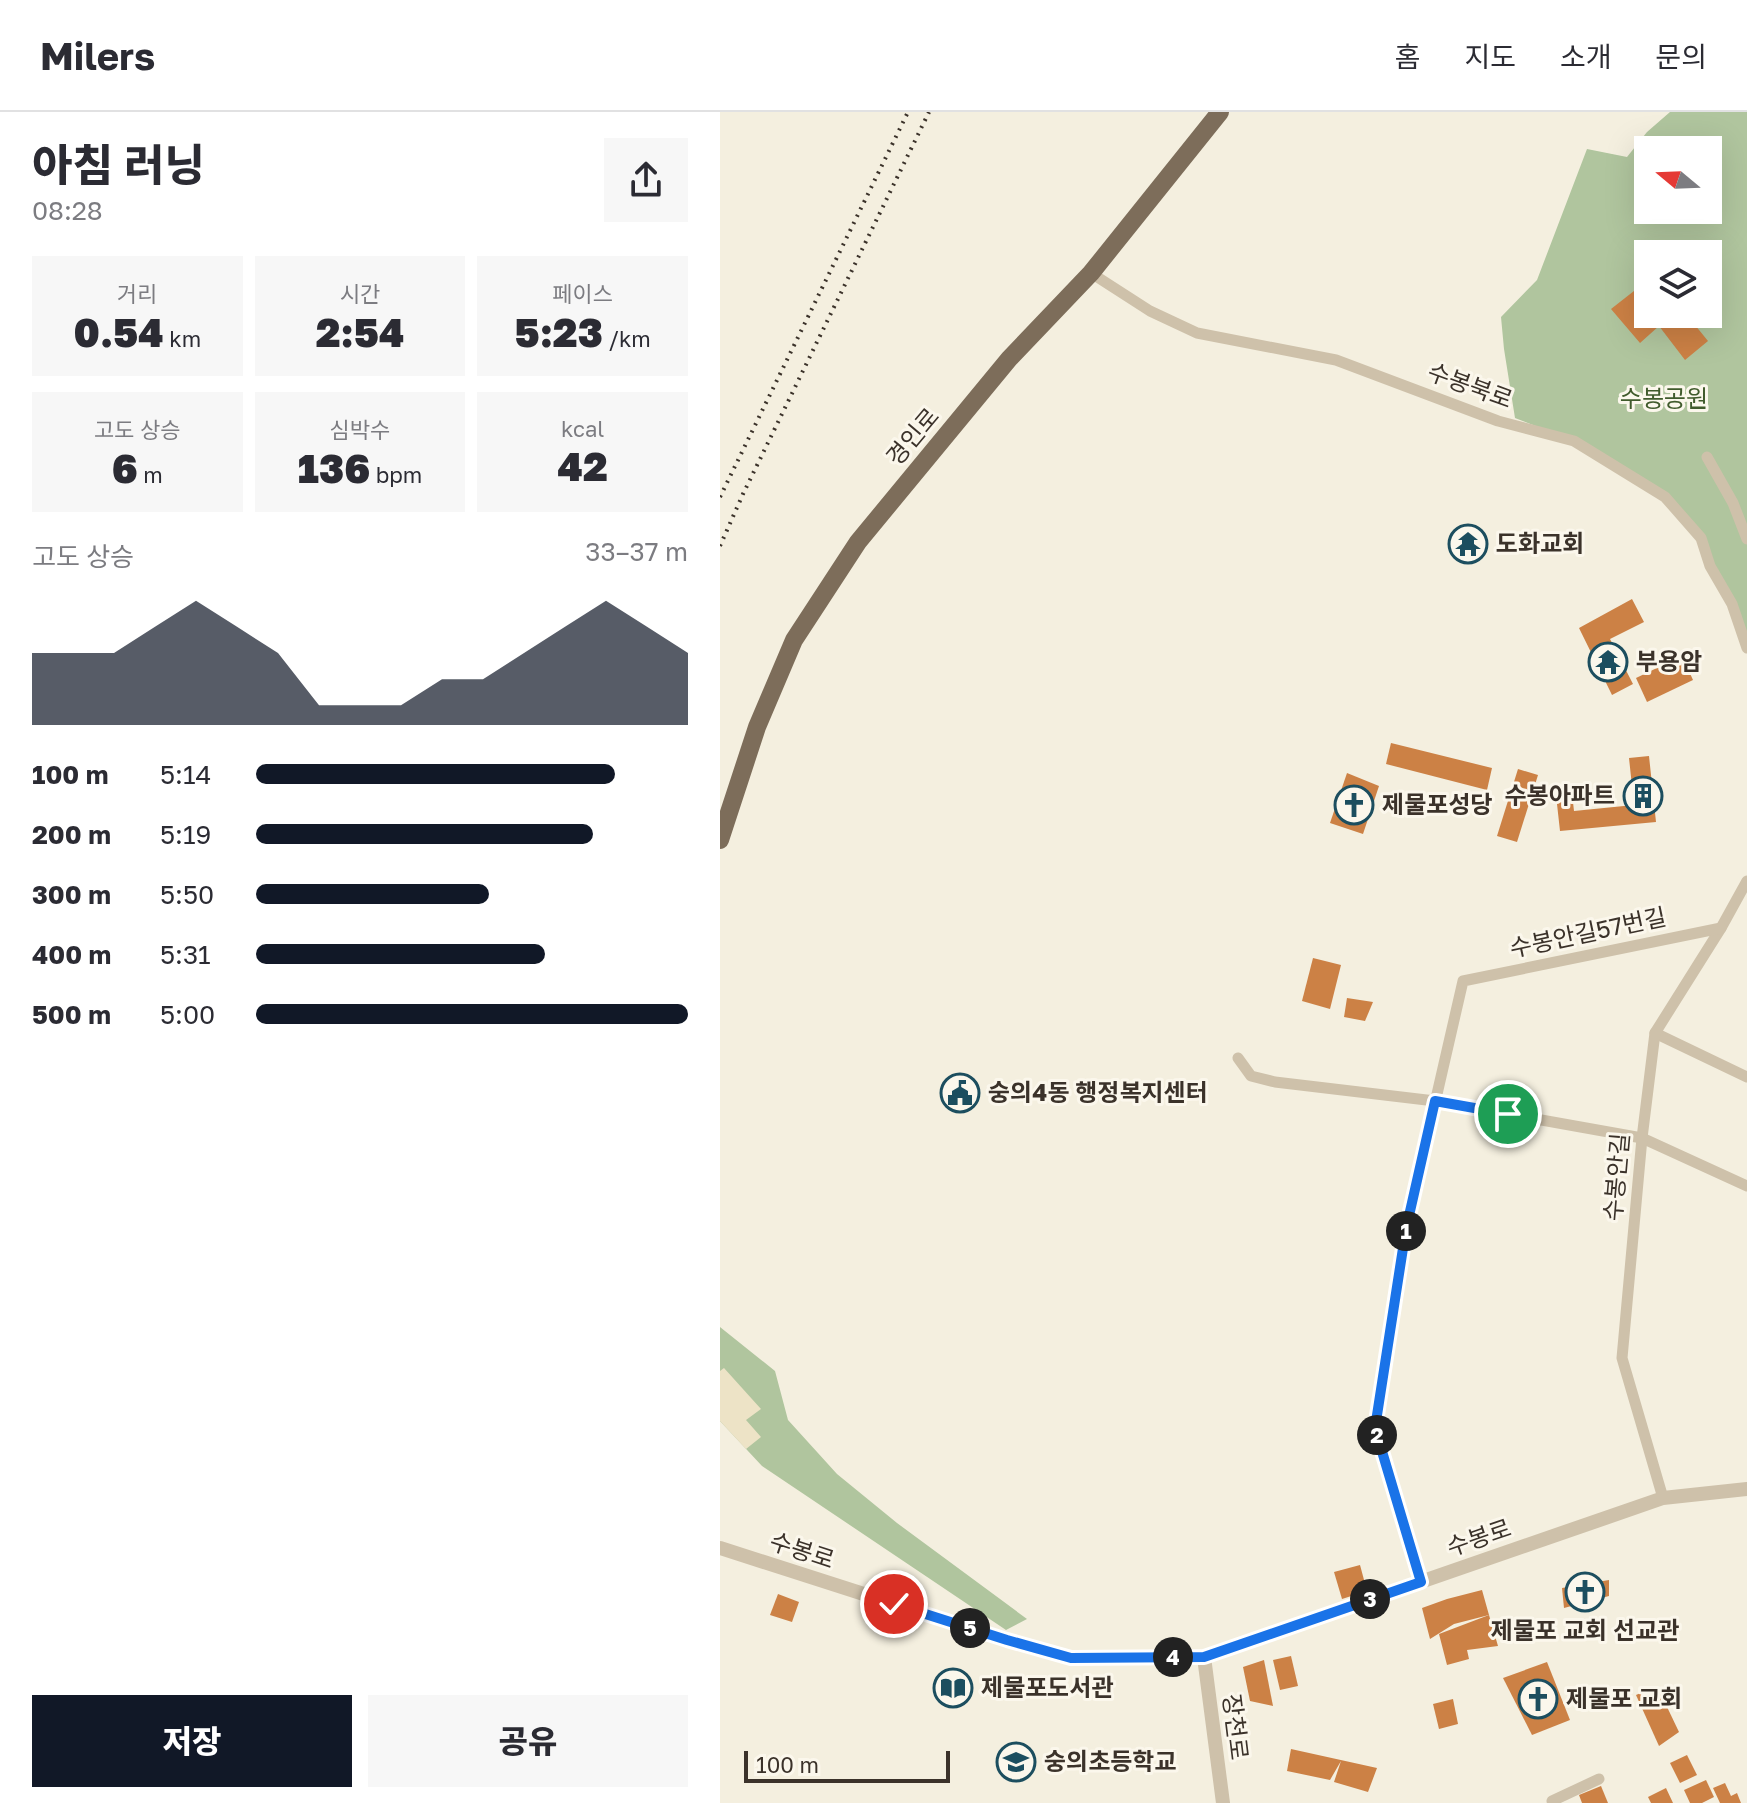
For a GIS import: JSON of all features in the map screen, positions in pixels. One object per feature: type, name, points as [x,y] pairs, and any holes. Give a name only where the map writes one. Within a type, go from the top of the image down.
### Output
[{"type":"main road","name":"경인로","points":[[720,840],[757,727],[794,640],[858,542],[1009,359],[1091,273],[1220,112]]},
{"type":"street","name":"수봉북로","points":[[1091,273],[1150,311],[1197,333],[1336,360],[1498,421],[1574,441],[1665,497],[1701,538],[1710,566],[1732,604],[1747,648]]},
{"type":"street","points":[[1707,457],[1733,503],[1747,539]]},
{"type":"street","points":[[1732,604],[1747,599]]},
{"type":"street","name":"수봉안길","points":[[1663,1498],[1622,1358],[1655,1033],[1747,881]]},
{"type":"street","name":"수봉안길57번길","points":[[1435,1101],[1463,981],[1721,928]]},
{"type":"street","points":[[1655,1033],[1747,1077]]},
{"type":"street","points":[[1238,1058],[1251,1076],[1275,1082],[1435,1101],[1642,1138],[1747,1186]]},
{"type":"street","points":[[1421,1582],[1375,1428],[1406,1229],[1435,1101]]},
{"type":"street","name":"수봉로","points":[[720,1548],[1071,1658],[1204,1657],[1663,1498],[1747,1489]]},
{"type":"street","name":"장천로","points":[[1204,1657],[1223,1803]]},
{"type":"street","points":[[1552,1801],[1599,1779]]},
{"type":"green space","name":"수봉공원","points":[[1670,112],[1747,112],[1747,635],[1701,538],[1665,497],[1574,441],[1515,418],[1501,317],[1537,280],[1587,149],[1627,157],[1634,148],[1634,224],[1722,224],[1722,136],[1644,136]]},
{"type":"green space","points":[[720,1327],[775,1371],[788,1420],[837,1474],[897,1523],[1027,1619],[1006,1630],[762,1466],[720,1421]]},
{"type":"shaded area","points":[[724,1368],[761,1409],[746,1420],[761,1437],[746,1449],[720,1421],[720,1371]]},
{"type":"building","points":[[1634,291],[1634,328],[1657,328],[1640,343],[1611,309]]},
{"type":"building","points":[[1661,328],[1697,328],[1708,341],[1685,360]]},
{"type":"building","name":"도화교회","points":[[1459,529],[1485,539],[1476,560],[1451,550]]},
{"type":"building","name":"부용암","points":[[1632,599],[1644,622],[1610,639],[1633,684],[1612,695],[1579,628]]},
{"type":"building","name":"부용암","points":[[1682,656],[1693,680],[1647,702],[1636,678]]},
{"type":"building","points":[[1391,743],[1492,768],[1487,790],[1386,764]]},
{"type":"building","name":"수봉아파트","points":[[1649,756],[1656,822],[1560,831],[1555,786],[1571,785],[1574,811],[1634,805],[1629,758]]},
{"type":"building","points":[[1518,769],[1538,775],[1517,842],[1497,836]]},
{"type":"building","name":"제물포성당","points":[[1347,773],[1379,786],[1363,834],[1330,823]]},
{"type":"building","points":[[1313,958],[1341,965],[1330,1009],[1302,1001]]},
{"type":"building","points":[[1347,998],[1373,1002],[1365,1021],[1344,1017]]},
{"type":"building","points":[[1360,1565],[1367,1591],[1342,1599],[1334,1572]]},
{"type":"building","name":"제물포 교회 선교관","points":[[1609,1580],[1609,1596],[1564,1608],[1562,1588]]},
{"type":"building","points":[[1482,1590],[1489,1615],[1454,1624],[1430,1639],[1422,1608]]},
{"type":"building","points":[[778,1594],[799,1602],[792,1622],[770,1615]]},
{"type":"building","points":[[1489,1615],[1498,1646],[1467,1650],[1469,1659],[1447,1665],[1439,1634]]},
{"type":"building","points":[[1291,1656],[1298,1686],[1280,1690],[1273,1660]]},
{"type":"building","points":[[1264,1660],[1273,1706],[1250,1701],[1243,1667]]},
{"type":"building","name":"제물포 교회","points":[[1547,1662],[1570,1720],[1532,1735],[1503,1678]]},
{"type":"building","points":[[1657,1686],[1679,1732],[1659,1746],[1636,1695]]},
{"type":"building","points":[[1453,1699],[1458,1724],[1439,1729],[1433,1704]]},
{"type":"building","points":[[1291,1749],[1377,1768],[1368,1792],[1334,1782],[1341,1761],[1330,1780],[1287,1771]]},
{"type":"building","points":[[1687,1755],[1697,1775],[1680,1783],[1670,1763]]},
{"type":"building","points":[[1706,1780],[1714,1797],[1702,1803],[1690,1803],[1684,1790]]},
{"type":"building","points":[[1725,1783],[1731,1796],[1737,1793],[1741,1803],[1720,1803],[1713,1788]]},
{"type":"building","points":[[1601,1786],[1608,1803],[1582,1803],[1579,1795]]},
{"type":"building","points":[[1666,1788],[1673,1803],[1651,1803],[1648,1797]]},
{"type":"railway","points":[[720,497],[908,112]]},
{"type":"railway","points":[[720,546],[929,112]]},
{"type":"place","name":"도화교회","points":[[1468,544]]},
{"type":"place","name":"부용암","points":[[1608,662]]},
{"type":"place","name":"수봉아파트","points":[[1643,796]]},
{"type":"place","name":"제물포성당","points":[[1354,805]]},
{"type":"place","name":"숭의4동 행정복지센터","points":[[960,1093]]},
{"type":"place","name":"제물포 교회 선교관","points":[[1585,1592]]},
{"type":"place","name":"제물포도서관","points":[[953,1688]]},
{"type":"place","name":"제물포 교회","points":[[1538,1699]]},
{"type":"place","name":"숭의초등학교","points":[[1016,1762]]},
{"type":"route","points":[[894,1604],[1071,1658],[1204,1657],[1421,1582],[1375,1428],[1406,1229],[1435,1101],[1508,1114]]}]
